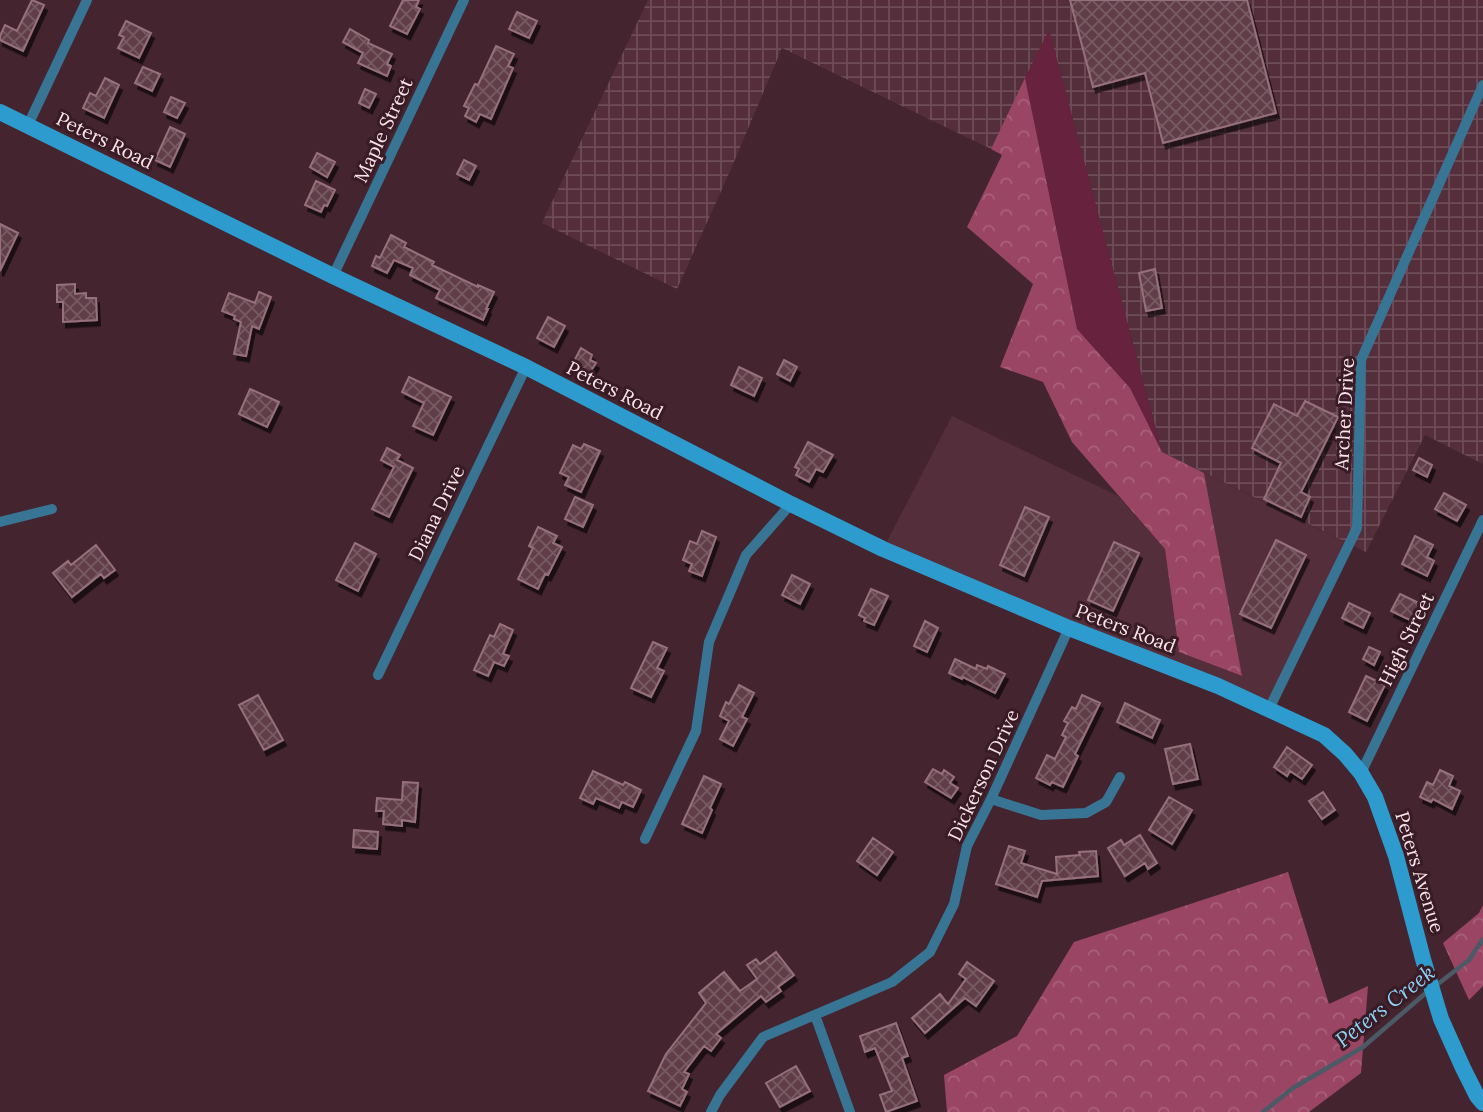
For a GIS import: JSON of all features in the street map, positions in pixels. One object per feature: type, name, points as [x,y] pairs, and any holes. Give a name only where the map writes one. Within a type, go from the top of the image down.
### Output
[{"type":"street","points":[[27,125],[87,0]]},
{"type":"street","name":"Maple Street","points":[[333,276],[464,0]]},
{"type":"street","name":"Archer Drive","points":[[1269,709],[1357,528],[1361,360],[1483,85]]},
{"type":"street","name":"Peters Road","points":[[0,112],[526,368],[883,549],[1069,628],[1218,686]]},
{"type":"street","name":"Diana Drive","points":[[378,675],[526,368]]},
{"type":"street","points":[[645,839],[696,732],[709,642],[746,555],[791,504]]},
{"type":"street","points":[[0,522],[52,509]]},
{"type":"street","name":"High Street","points":[[1361,773],[1483,520]]},
{"type":"street","name":"Dickerson Drive","points":[[711,1112],[720,1095],[763,1037],[892,982],[930,952],[954,904],[967,846],[1069,628]]},
{"type":"street","name":"Peters Avenue","points":[[1218,686],[1324,735],[1361,773],[1375,797],[1396,856],[1441,1019],[1477,1096],[1483,1102]]},
{"type":"street","points":[[991,799],[1041,815],[1086,813],[1106,802],[1120,777]]},
{"type":"street","points":[[815,1016],[850,1112]]},
{"type":"shaded area","points":[[648,0],[1483,0],[1483,464],[1425,435],[1366,552],[1162,452],[1049,31],[991,149],[782,48],[677,289],[542,223]]},
{"type":"shaded area","points":[[1049,30],[1162,452],[1130,388],[1077,329],[1025,78]]},
{"type":"shaded area","points":[[952,416],[1118,496],[1165,549],[1179,652],[1241,676],[1204,473],[1349,544],[1269,709],[883,549]]},
{"type":"green space","points":[[1025,78],[1077,329],[1130,388],[1162,452],[1204,473],[1242,676],[1179,652],[1165,549],[1072,442],[1043,382],[1000,367],[1033,284],[967,227],[1002,155],[991,149]]},
{"type":"green space","points":[[1288,872],[1329,1004],[1368,986],[1361,1073],[1309,1112],[947,1112],[944,1075],[1017,1036],[1074,942]]},
{"type":"green space","points":[[1483,905],[1483,986],[1469,1000],[1443,943],[1479,913]]},
{"type":"building","points":[[32,0],[44,5],[23,51],[0,40],[0,36],[5,25],[17,31]]},
{"type":"building","points":[[403,0],[419,0],[416,7],[420,9],[407,34],[390,26]]},
{"type":"building","points":[[1070,0],[1247,0],[1276,113],[1163,143],[1145,73],[1093,87]]},
{"type":"building","points":[[517,12],[537,21],[529,38],[509,29]]},
{"type":"building","points":[[126,21],[151,33],[139,58],[118,48],[124,37],[119,35]]},
{"type":"building","points":[[350,29],[369,40],[368,43],[392,54],[387,64],[391,66],[387,76],[358,63],[363,53],[343,42]]},
{"type":"building","points":[[496,46],[514,54],[508,66],[513,68],[491,119],[480,114],[476,122],[465,116],[469,108],[464,106],[475,84],[478,85]]},
{"type":"building","points":[[143,67],[160,74],[152,91],[135,83]]},
{"type":"building","points":[[105,78],[119,85],[104,118],[83,108],[90,93],[96,96]]},
{"type":"building","points":[[365,89],[376,94],[369,108],[359,103]]},
{"type":"building","points":[[171,97],[185,103],[177,118],[164,112]]},
{"type":"building","points":[[170,127],[185,134],[170,167],[155,160]]},
{"type":"building","points":[[317,153],[335,162],[327,177],[310,167]]},
{"type":"building","points":[[464,160],[476,166],[469,180],[457,174]]},
{"type":"building","points":[[316,181],[335,190],[321,212],[305,205]]},
{"type":"building","points":[[0,224],[18,233],[0,271]]},
{"type":"building","points":[[391,235],[406,243],[404,247],[434,262],[432,265],[494,292],[483,320],[436,298],[440,290],[410,275],[413,268],[394,260],[387,273],[372,266],[376,256],[380,258]]},
{"type":"building","points":[[1155,269],[1162,308],[1146,311],[1139,273]]},
{"type":"building","points":[[75,284],[75,294],[86,293],[86,298],[96,298],[97,320],[63,322],[63,302],[57,302],[57,285]]},
{"type":"building","points":[[259,292],[271,297],[259,329],[252,326],[246,356],[234,354],[241,322],[234,319],[235,316],[222,311],[229,293],[255,303]]},
{"type":"building","points":[[548,317],[565,326],[554,347],[537,338]]},
{"type":"building","points":[[581,348],[592,355],[590,360],[596,363],[589,374],[572,365]]},
{"type":"building","points":[[784,360],[797,367],[790,381],[777,374]]},
{"type":"building","points":[[739,367],[762,378],[754,396],[731,385]]},
{"type":"building","points":[[409,377],[451,397],[433,435],[413,426],[424,403],[402,392]]},
{"type":"building","points":[[250,389],[279,402],[267,427],[239,414]]},
{"type":"building","points":[[1305,401],[1338,417],[1301,492],[1310,497],[1301,517],[1264,499],[1281,463],[1252,448],[1274,404],[1297,416]]},
{"type":"building","points":[[808,442],[833,455],[823,472],[816,469],[809,482],[796,475],[799,469],[795,467]]},
{"type":"building","points":[[584,444],[600,451],[581,492],[565,485],[569,477],[560,473],[573,445],[581,449]]},
{"type":"building","points":[[387,448],[400,455],[397,460],[413,468],[389,517],[372,509],[394,467],[381,460]]},
{"type":"building","points":[[1419,458],[1432,465],[1427,477],[1413,470]]},
{"type":"building","points":[[1444,493],[1466,505],[1457,521],[1435,509]]},
{"type":"building","points":[[575,497],[593,505],[583,527],[565,519]]},
{"type":"building","points":[[1025,507],[1049,517],[1024,576],[1000,565]]},
{"type":"building","points":[[538,527],[557,536],[553,543],[562,547],[538,589],[518,579],[533,548],[529,546]]},
{"type":"building","points":[[702,531],[716,537],[702,576],[689,571],[692,564],[683,560],[690,541],[697,544]]},
{"type":"building","points":[[1415,536],[1433,545],[1427,557],[1434,561],[1427,576],[1402,564]]},
{"type":"building","points":[[1276,540],[1306,555],[1271,628],[1240,614]]},
{"type":"building","points":[[1114,542],[1139,553],[1113,611],[1088,600]]},
{"type":"building","points":[[355,543],[376,554],[358,591],[336,580]]},
{"type":"building","points":[[96,545],[115,570],[104,578],[101,574],[72,597],[53,573],[68,561],[71,565]]},
{"type":"building","points":[[792,575],[810,584],[800,604],[782,595]]},
{"type":"building","points":[[871,589],[888,596],[874,625],[864,621],[865,618],[859,615]]},
{"type":"building","points":[[1400,594],[1421,604],[1412,621],[1391,611]]},
{"type":"building","points":[[1349,603],[1370,613],[1363,628],[1342,618]]},
{"type":"building","points":[[925,621],[938,628],[927,652],[914,646]]},
{"type":"building","points":[[500,624],[513,630],[503,654],[509,656],[504,666],[494,662],[488,676],[474,670],[490,635],[494,637]]},
{"type":"building","points":[[653,642],[667,648],[657,668],[664,671],[651,697],[631,688]]},
{"type":"building","points":[[1369,647],[1380,652],[1374,665],[1363,659]]},
{"type":"building","points":[[955,659],[976,669],[977,665],[987,669],[988,666],[1005,674],[995,693],[949,673]]},
{"type":"building","points":[[1366,676],[1385,685],[1367,721],[1349,712]]},
{"type":"building","points":[[739,685],[754,693],[742,717],[747,719],[733,746],[720,739],[729,721],[720,716],[726,702],[729,704]]},
{"type":"building","points":[[258,695],[283,740],[264,750],[239,705]]},
{"type":"building","points":[[1082,695],[1100,703],[1075,754],[1078,756],[1063,787],[1052,782],[1050,785],[1036,778],[1047,755],[1055,759],[1066,737],[1062,735],[1068,723],[1064,721],[1072,707],[1076,709]]},
{"type":"building","points":[[1125,703],[1160,720],[1152,738],[1117,722]]},
{"type":"building","points":[[1190,744],[1198,779],[1173,784],[1165,749]]},
{"type":"building","points":[[1287,747],[1312,765],[1302,779],[1290,771],[1287,776],[1274,767]]},
{"type":"building","points":[[933,769],[942,774],[944,770],[954,777],[950,783],[958,788],[951,798],[925,782]]},
{"type":"building","points":[[1440,770],[1453,776],[1449,786],[1460,791],[1452,809],[1433,799],[1431,802],[1420,797],[1427,782],[1433,785]]},
{"type":"building","points":[[593,771],[641,790],[633,807],[622,802],[619,808],[596,798],[593,804],[580,798]]},
{"type":"building","points":[[704,776],[721,784],[702,833],[682,824]]},
{"type":"building","points":[[403,782],[418,783],[415,822],[402,820],[402,826],[383,824],[384,811],[376,811],[377,798],[402,800]]},
{"type":"building","points":[[1323,792],[1335,810],[1322,819],[1309,801]]},
{"type":"building","points":[[1169,797],[1192,810],[1172,844],[1149,830]]},
{"type":"building","points":[[354,830],[378,832],[377,849],[353,847]]},
{"type":"building","points":[[1140,835],[1157,863],[1148,869],[1145,863],[1125,876],[1108,848],[1121,840],[1124,845]]},
{"type":"building","points":[[873,838],[893,852],[877,875],[857,861]]},
{"type":"building","points":[[1009,846],[1025,851],[1021,863],[1057,874],[1056,857],[1096,851],[1098,876],[1042,881],[1037,897],[996,884]]},
{"type":"building","points":[[776,952],[794,975],[778,987],[781,991],[766,1002],[761,996],[716,1034],[721,1038],[711,1051],[704,1046],[684,1072],[689,1074],[682,1089],[687,1092],[680,1106],[648,1091],[666,1054],[706,1003],[699,993],[724,972],[740,991],[757,979],[747,965],[756,959],[760,964]]},
{"type":"building","points":[[967,962],[994,981],[976,1006],[965,998],[925,1033],[912,1018],[940,994],[948,1004],[966,979],[959,974]]},
{"type":"building","points":[[896,1023],[908,1056],[902,1058],[917,1101],[886,1112],[880,1095],[892,1091],[875,1048],[865,1052],[860,1036]]},
{"type":"building","points":[[796,1066],[810,1091],[780,1107],[766,1083]]},
{"type":"waterway","name":"Peters Creek","points":[[1434,987],[1469,960],[1483,939]]},
{"type":"waterway","name":"Peters Creek","points":[[1263,1112],[1293,1088],[1363,1047],[1427,992]]}]
